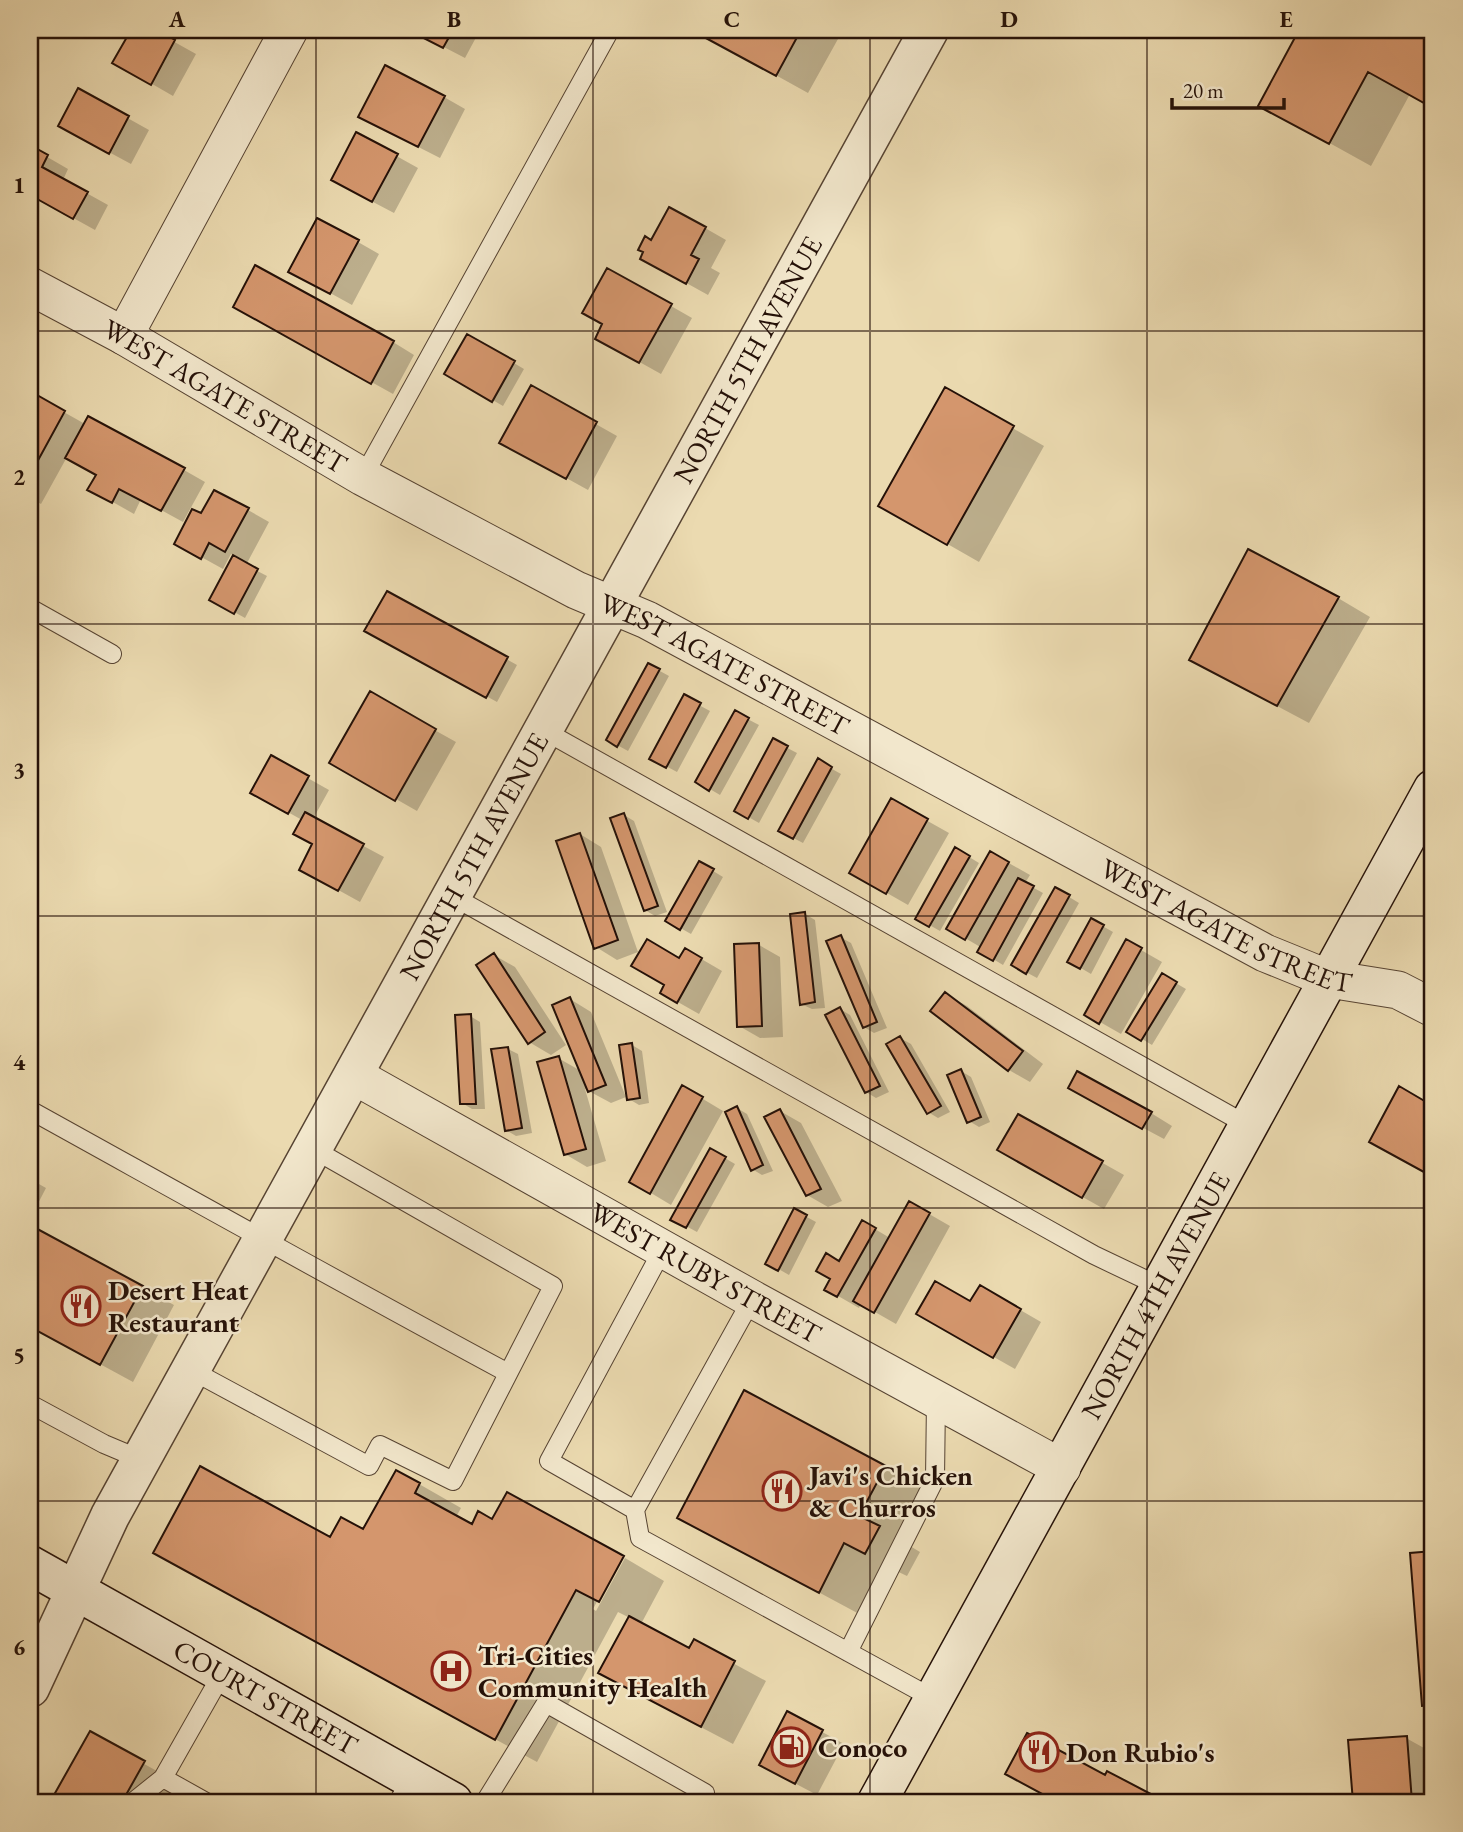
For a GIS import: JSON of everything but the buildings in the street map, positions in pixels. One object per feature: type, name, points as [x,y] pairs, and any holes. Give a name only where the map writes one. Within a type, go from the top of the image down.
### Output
[{"type":"street","points":[[124,337],[289,30]]},
{"type":"street","name":"NORTH 5TH AVENUE","points":[[30,1688],[110,1516],[929,30]]},
{"type":"street","name":"WEST AGATE STREET","points":[[30,286],[124,337],[363,477],[611,607],[654,624],[1265,953],[1329,979],[1398,990],[1433,1008]]},
{"type":"street","name":"NORTH 4TH AVENUE","points":[[877,1802],[1433,789]]},
{"type":"street","name":"WEST RUBY STREET","points":[[353,1075],[663,1250],[1062,1468]]},
{"type":"street","name":"COURT STREET","points":[[30,1565],[222,1674],[405,1791],[453,1802]]},
{"type":"lane","points":[[363,477],[610,30]]},
{"type":"lane","points":[[30,608],[112,654]]},
{"type":"lane","points":[[543,730],[1249,1126]]},
{"type":"lane","points":[[452,896],[1082,1248],[1161,1287]]},
{"type":"lane","points":[[30,1110],[508,1373]]},
{"type":"lane","points":[[191,1370],[369,1466],[380,1445],[453,1480],[553,1286],[313,1149]]},
{"type":"lane","points":[[635,1510],[549,1461],[663,1250]]},
{"type":"lane","points":[[752,1299],[635,1510],[639,1538],[934,1699]]},
{"type":"lane","points":[[848,1652],[935,1479],[936,1399]]},
{"type":"lane","points":[[30,1404],[104,1444],[142,1460]]},
{"type":"lane","points":[[134,1802],[163,1778],[222,1674]]},
{"type":"lane","points":[[485,1802],[547,1703],[705,1793],[700,1802]]},
{"type":"lane","points":[[163,1778],[206,1802]]},
{"type":"place","name":"Desert Heat Restaurant","points":[[81,1306]]},
{"type":"place","name":"Javi's Chicken & Churros","points":[[782,1491]]},
{"type":"place","name":"Tri-Cities Community Health","points":[[451,1671]]},
{"type":"place","name":"Conoco","points":[[791,1747]]},
{"type":"place","name":"Don Rubio's","points":[[1039,1752]]}]
